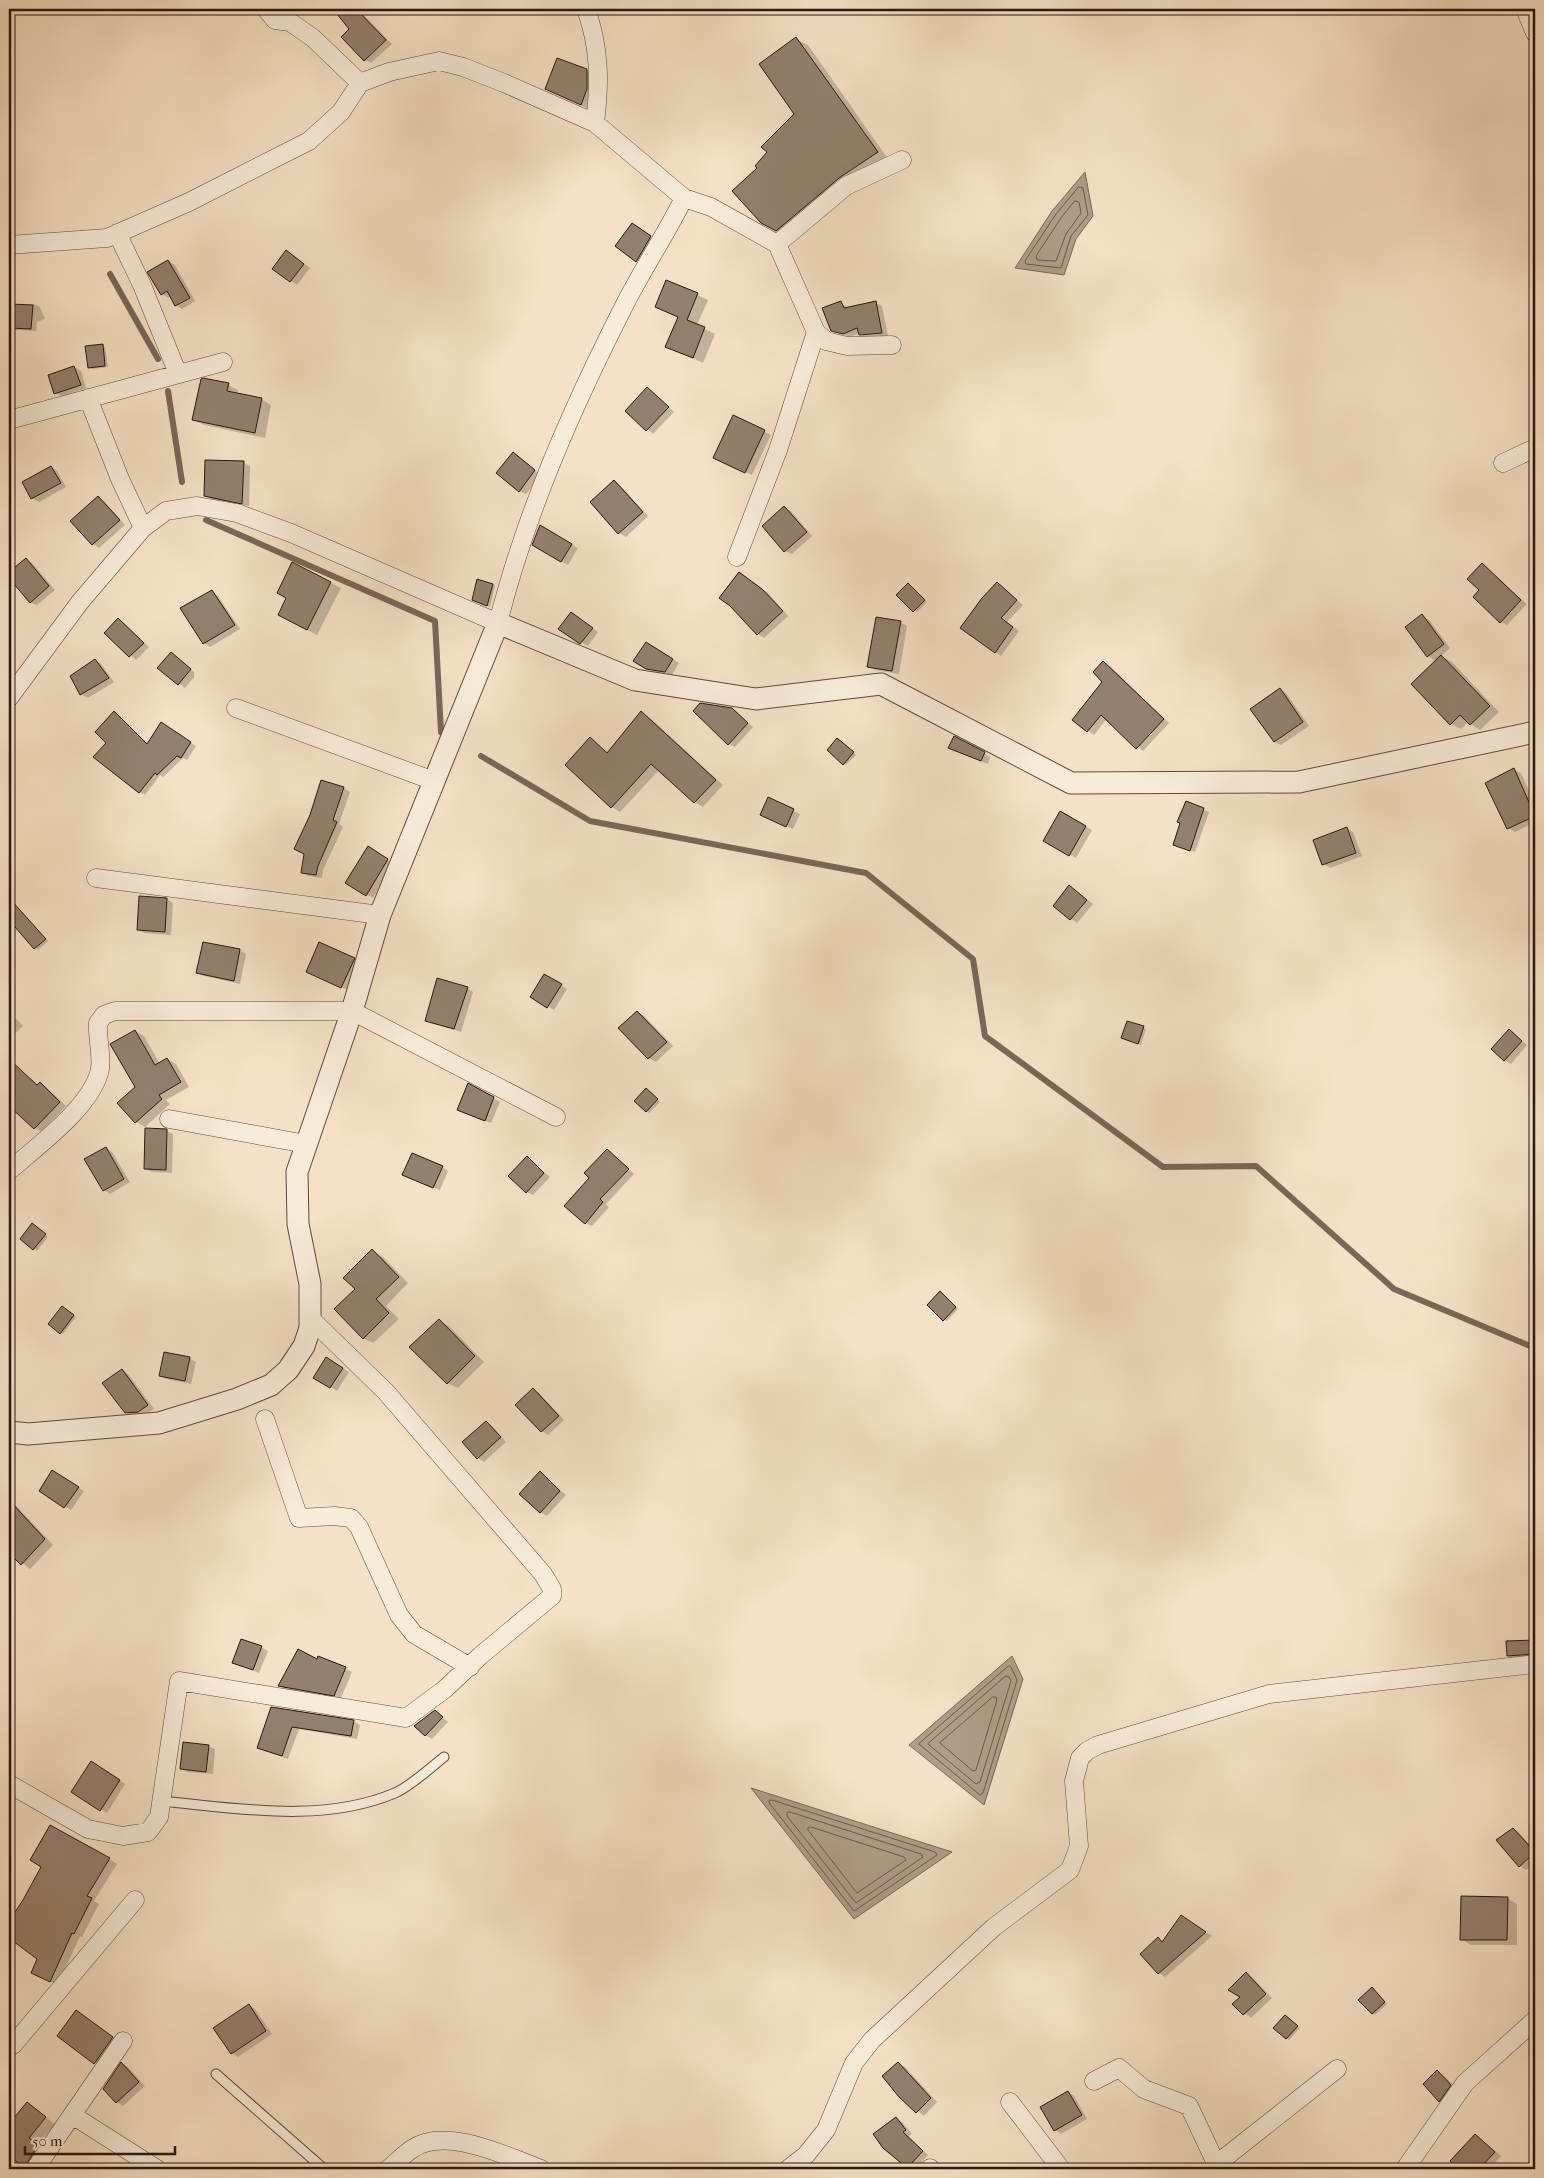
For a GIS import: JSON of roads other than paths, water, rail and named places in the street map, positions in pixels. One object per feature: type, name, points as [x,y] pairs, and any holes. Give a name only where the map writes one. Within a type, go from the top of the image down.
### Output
[{"type":"street","points":[[266,9],[275,20],[290,22],[313,38],[360,83]]},
{"type":"street","points":[[586,9],[595,34],[600,87],[595,123]]},
{"type":"street","points":[[1525,9],[1535,33]]},
{"type":"street","points":[[9,245],[107,238],[189,202],[309,141],[341,112],[360,83],[389,72],[439,61],[471,70],[595,123],[684,198],[711,208],[777,244],[816,332],[826,341],[847,346],[892,345]]},
{"type":"street","points":[[777,244],[846,186],[902,160]]},
{"type":"street","points":[[9,1432],[28,1434],[159,1423],[237,1399],[272,1385],[288,1370],[304,1346],[310,1328],[310,1284],[298,1224],[297,1172],[352,1011],[380,915],[498,623],[511,572],[532,509],[585,387],[626,301],[667,232],[684,198]]},
{"type":"street","points":[[117,233],[142,285],[178,374]]},
{"type":"street","points":[[737,557],[778,450],[816,332]]},
{"type":"street","points":[[9,420],[222,362]]},
{"type":"street","points":[[88,398],[120,479],[143,528]]},
{"type":"street","points":[[1503,463],[1535,448]]},
{"type":"street","points":[[9,698],[80,602],[143,528],[166,511],[197,506],[237,513],[291,533],[635,680],[756,699],[881,684],[1071,783],[1299,782],[1535,732]]},
{"type":"street","points":[[236,708],[434,781]]},
{"type":"street","points":[[96,878],[380,915]]},
{"type":"street","points":[[9,1171],[80,1107],[96,1085],[100,1067],[98,1022],[104,1015],[115,1011],[352,1011],[556,1117]]},
{"type":"street","points":[[169,1119],[306,1144]]},
{"type":"street","points":[[9,1784],[88,1829],[123,1836],[148,1832],[159,1818],[179,1681],[406,1718],[445,1689],[480,1656],[540,1608],[552,1596],[552,1589],[544,1574],[386,1392],[310,1318]]},
{"type":"street","points":[[264,1419],[298,1518],[334,1516],[351,1518],[359,1527],[398,1615],[414,1634],[470,1667]]},
{"type":"street","points":[[788,2169],[806,2155],[826,2130],[854,2063],[872,2040],[994,1926],[1070,1870],[1079,1846],[1074,1781],[1080,1758],[1087,1751],[1098,1745],[1269,1694],[1535,1664]]},
{"type":"street","points":[[9,2041],[13,2045],[135,1900]]},
{"type":"street","points":[[1405,2169],[1465,2083],[1535,2020]]},
{"type":"street","points":[[35,2169],[123,2041]]},
{"type":"street","points":[[1094,2081],[1119,2068],[1144,2089],[1190,2106],[1220,2166],[1337,2069]]},
{"type":"street","points":[[1010,2102],[1060,2169]]},
{"type":"street","points":[[72,2115],[157,2169]]},
{"type":"street","points":[[388,2169],[413,2148],[444,2139],[479,2146],[541,2169]]},
{"type":"lane","points":[[161,1801],[294,1813],[361,1805],[397,1792],[444,1757]]},
{"type":"lane","points":[[216,2074],[324,2169]]},
{"type":"water","points":[[1085,172],[1093,216],[1076,239],[1064,275],[1015,268],[1052,211]]},
{"type":"water","points":[[1012,1656],[1023,1679],[984,1805],[909,1745]]},
{"type":"water","points":[[751,1788],[952,1852],[854,1919]]},
{"type":"waterway","points":[[110,274],[158,359]]},
{"type":"waterway","points":[[168,391],[182,482]]},
{"type":"waterway","points":[[206,520],[435,621],[441,732]]},
{"type":"waterway","points":[[481,756],[590,821],[866,873],[973,959],[985,1036],[1163,1167],[1256,1166],[1394,1289],[1535,1348]]}]
